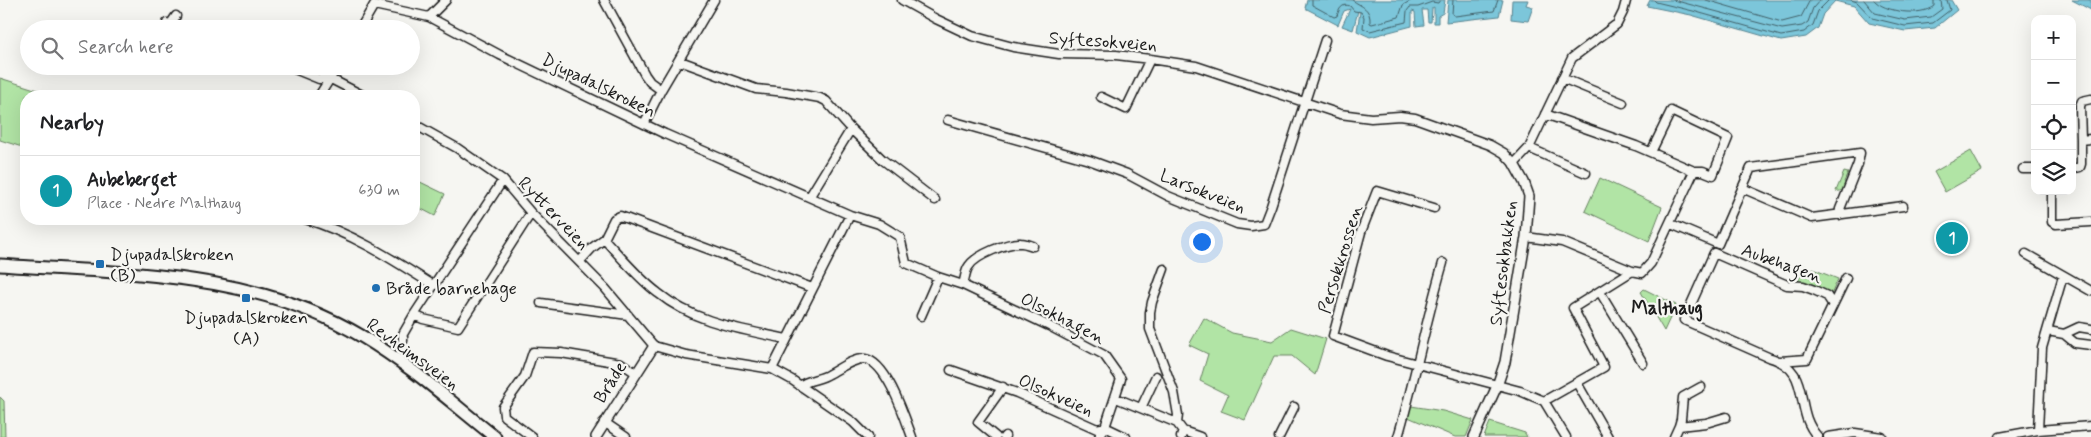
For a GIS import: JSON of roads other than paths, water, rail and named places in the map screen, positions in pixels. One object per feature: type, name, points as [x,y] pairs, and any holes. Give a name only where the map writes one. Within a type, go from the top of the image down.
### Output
[{"type":"main road","name":"Revheimsveien","points":[[0,265],[180,278],[212,282],[272,296],[314,312],[362,337],[393,357],[495,437]]},
{"type":"main road","name":"Revheimsveien","points":[[456,406],[489,437]]},
{"type":"street","points":[[429,17],[446,0]]},
{"type":"street","points":[[604,0],[645,75],[650,82],[661,90]]},
{"type":"street","points":[[644,124],[661,90],[680,61],[714,0]]},
{"type":"street","name":"Syftesokveien","points":[[902,0],[972,36],[1013,47],[1059,54],[1116,55],[1196,66],[1306,101]]},
{"type":"street","points":[[1514,164],[1529,148],[1572,58],[1617,24],[1626,1]]},
{"type":"street","points":[[364,20],[371,3]]},
{"type":"street","name":"Djupadalskroken","points":[[371,3],[429,17],[500,55],[644,124],[850,215],[879,224],[900,237],[906,263],[915,268]]},
{"type":"street","points":[[172,20],[176,16]]},
{"type":"street","name":"Larsokveien","points":[[948,120],[1089,160],[1128,174],[1168,196],[1219,217],[1252,226],[1264,224],[1325,40]]},
{"type":"street","points":[[1101,97],[1126,109],[1150,59]]},
{"type":"street","points":[[680,61],[756,89],[820,98],[826,101],[882,160],[935,200]]},
{"type":"street","points":[[309,75],[319,79],[331,80],[352,90]]},
{"type":"street","points":[[324,90],[334,75]]},
{"type":"street","points":[[1562,78],[1623,104]]},
{"type":"street","points":[[2076,168],[2080,167],[2081,164],[2080,106],[2082,101],[2091,99]]},
{"type":"street","name":"Syftesokbakken","points":[[1306,101],[1323,109],[1354,117],[1416,118],[1490,145],[1504,152],[1514,164],[1524,182],[1529,196],[1526,237],[1509,348],[1498,386],[1474,437]]},
{"type":"street","points":[[1545,114],[1651,152],[1694,171],[1703,171],[1713,175],[1728,138],[1671,111],[1651,152]]},
{"type":"street","name":"Rytterveien","points":[[420,127],[457,148],[503,180],[531,213],[580,261],[654,346]]},
{"type":"street","points":[[810,196],[851,129]]},
{"type":"street","points":[[2081,140],[2091,139]]},
{"type":"street","points":[[1529,148],[1586,173]]},
{"type":"street","points":[[1839,215],[1860,154],[1750,168],[1742,188],[1812,218],[1839,215],[1903,206]]},
{"type":"street","points":[[2024,168],[2031,169]]},
{"type":"street","points":[[1526,237],[1562,242],[1638,273],[1647,270],[1671,224],[1694,171]]},
{"type":"street","points":[[403,341],[403,334],[414,315],[503,180]]},
{"type":"street","name":"Aubehagen","points":[[1671,224],[1718,244],[1742,188]]},
{"type":"street","name":"Persokkrossen","points":[[1434,208],[1377,190],[1360,232],[1333,336],[1359,347],[1418,365],[1520,391],[1544,401]]},
{"type":"street","points":[[2052,195],[2052,222],[2056,224],[2091,222]]},
{"type":"street","points":[[414,315],[423,320],[458,327],[531,213]]},
{"type":"street","points":[[772,369],[850,215]]},
{"type":"street","points":[[580,261],[604,239],[614,219],[620,216],[812,288]]},
{"type":"street","points":[[319,225],[376,249],[433,285]]},
{"type":"street","points":[[604,239],[647,284],[683,310],[728,327],[786,339]]},
{"type":"street","points":[[963,285],[967,268],[973,261],[984,254],[1006,245],[1020,243],[1033,246]]},
{"type":"street","name":"Aubehagen","points":[[1832,305],[1827,296],[1814,290],[1802,286],[1787,285],[1714,253],[1684,320],[1764,356],[1780,360],[1807,359],[1846,278]]},
{"type":"street","points":[[2026,254],[2091,291]]},
{"type":"street","points":[[1398,437],[1418,365],[1430,306],[1443,263]]},
{"type":"street","name":"Olsokhagen","points":[[915,268],[963,285],[1049,326],[1104,355],[1121,380],[1105,428],[1099,437]]},
{"type":"street","points":[[1164,268],[1152,302],[1150,329],[1174,392],[1178,415],[1177,423],[1182,434],[1200,437]]},
{"type":"street","points":[[1566,437],[1544,401],[1604,366],[1573,308],[1632,271]]},
{"type":"street","points":[[2038,430],[2042,348],[2064,276]]},
{"type":"street","points":[[921,316],[938,277]]},
{"type":"street","points":[[1600,292],[1643,363]]},
{"type":"street","points":[[541,303],[628,315]]},
{"type":"street","points":[[2064,334],[2079,327],[2091,330]]},
{"type":"street","points":[[2048,330],[2064,334],[2075,343],[2091,345]]},
{"type":"street","points":[[654,346],[681,354],[772,369],[852,422],[868,437]]},
{"type":"street","name":"Bråde","points":[[596,437],[654,346]]},
{"type":"street","points":[[532,437],[504,416],[503,410],[505,403],[525,376],[532,354],[536,351],[562,353],[622,363],[636,373]]},
{"type":"street","points":[[800,386],[805,382],[825,377],[848,364],[862,359],[876,364],[889,382],[912,437]]},
{"type":"street","name":"Aubehagen","points":[[1780,360],[1797,376],[1804,411],[1811,428],[1818,437]]},
{"type":"street","name":"Olsokveien","points":[[952,370],[1003,387],[1097,429],[1105,428],[1126,437]]},
{"type":"street","points":[[1141,408],[1156,376]]},
{"type":"street","points":[[1576,383],[1608,437]]},
{"type":"street","name":"Olsokveien","points":[[996,437],[978,422],[1003,387]]},
{"type":"street","points":[[1674,437],[1682,419],[1684,397],[1701,388]]},
{"type":"street","points":[[1116,398],[1177,423]]},
{"type":"street","points":[[1279,437],[1294,407]]},
{"type":"street","points":[[1679,426],[1706,423],[1726,417]]},
{"type":"street","points":[[604,422],[626,437]]},
{"type":"street","points":[[2000,437],[2038,430],[2091,426]]},
{"type":"street","points":[[1828,437],[1855,433],[1882,437]]},
{"type":"water","points":[[1307,0],[1445,0],[1443,13],[1438,16],[1438,23],[1434,23],[1434,7],[1432,8],[1431,22],[1428,22],[1427,10],[1422,10],[1424,25],[1416,26],[1415,12],[1412,11],[1412,26],[1370,37],[1357,31],[1360,12],[1358,11],[1353,30],[1342,26],[1350,9],[1344,11],[1338,25],[1305,8]]},
{"type":"water","points":[[1448,0],[1503,0],[1499,16],[1446,22]]},
{"type":"water","points":[[1512,0],[1528,0],[1526,5],[1533,7],[1528,21],[1511,19]]},
{"type":"water","points":[[1650,0],[1951,0],[1957,10],[1935,28],[1905,31],[1869,23],[1854,6],[1835,1],[1823,14],[1818,28],[1806,37],[1781,41],[1691,15],[1647,6]]},
{"type":"water","points":[[2072,0],[2091,0],[2091,10]]},
{"type":"place","name":"Aubeberget","points":[[1952,238]]},
{"type":"place","name":"Djupadalskroken (B)","points":[[100,264]]},
{"type":"place","name":"Bråde barnehage","points":[[376,288]]},
{"type":"place","name":"Djupadalskroken (A)","points":[[246,298]]},
{"type":"district","name":"Malthaug","points":[[1667,307]]}]
